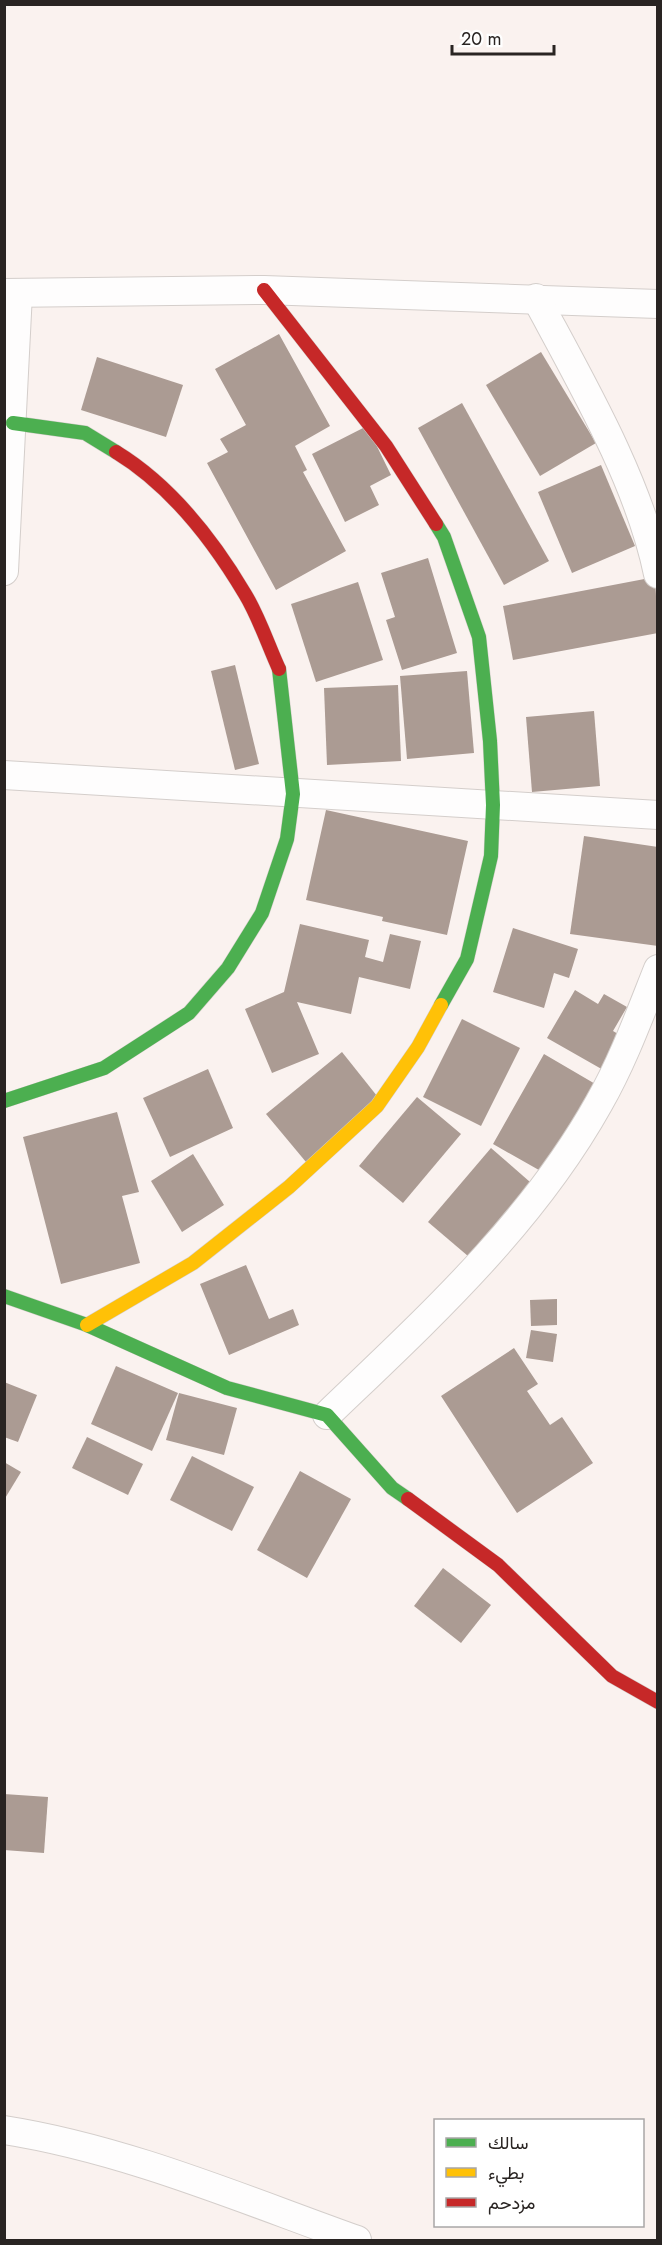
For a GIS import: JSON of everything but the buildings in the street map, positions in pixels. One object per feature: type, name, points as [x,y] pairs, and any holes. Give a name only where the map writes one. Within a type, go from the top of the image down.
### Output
[{"type":"street","points":[[87,1325],[193,1263],[289,1187],[376,1106],[418,1047],[467,959],[491,856],[493,805],[479,637],[444,537],[386,446],[264,290]]},
{"type":"street","points":[[4,571],[13,423],[11,293],[264,290],[657,303]]},
{"type":"street","points":[[536,298],[601,420],[651,541],[657,574]]},
{"type":"street","points":[[4,1101],[104,1068],[189,1013],[228,968],[261,913],[287,838],[294,794],[280,672],[246,595],[197,524],[140,466],[85,433],[13,423]]},
{"type":"street","points":[[4,775],[657,815]]},
{"type":"street","points":[[327,1415],[447,1300],[532,1204],[599,1103],[657,969]]},
{"type":"street","points":[[4,1296],[87,1325],[227,1388],[327,1415],[392,1488],[498,1565],[612,1676],[657,1702]]},
{"type":"street","points":[[4,2130],[51,2138],[184,2178],[357,2241]]},
{"type":"traffic: fast","points":[[13,423],[85,433],[116,452]]},
{"type":"traffic: fast","points":[[436,524],[444,537],[479,637],[490,741],[493,805],[491,856],[467,959],[441,1005]]},
{"type":"traffic: fast","points":[[4,1101],[104,1068],[189,1013],[228,968],[262,913],[287,839],[293,794],[279,669]]},
{"type":"traffic: fast","points":[[4,1296],[87,1325],[227,1388],[327,1415],[392,1488],[408,1499]]},
{"type":"traffic: slow","points":[[87,1325],[193,1263],[289,1187],[377,1106],[418,1047],[441,1005]]},
{"type":"traffic: jam","points":[[264,290],[386,446],[436,524]]},
{"type":"traffic: jam","points":[[116,452],[136,465],[172,497],[204,534],[250,603],[279,669]]},
{"type":"traffic: jam","points":[[408,1499],[498,1565],[612,1676],[658,1702]]}]
